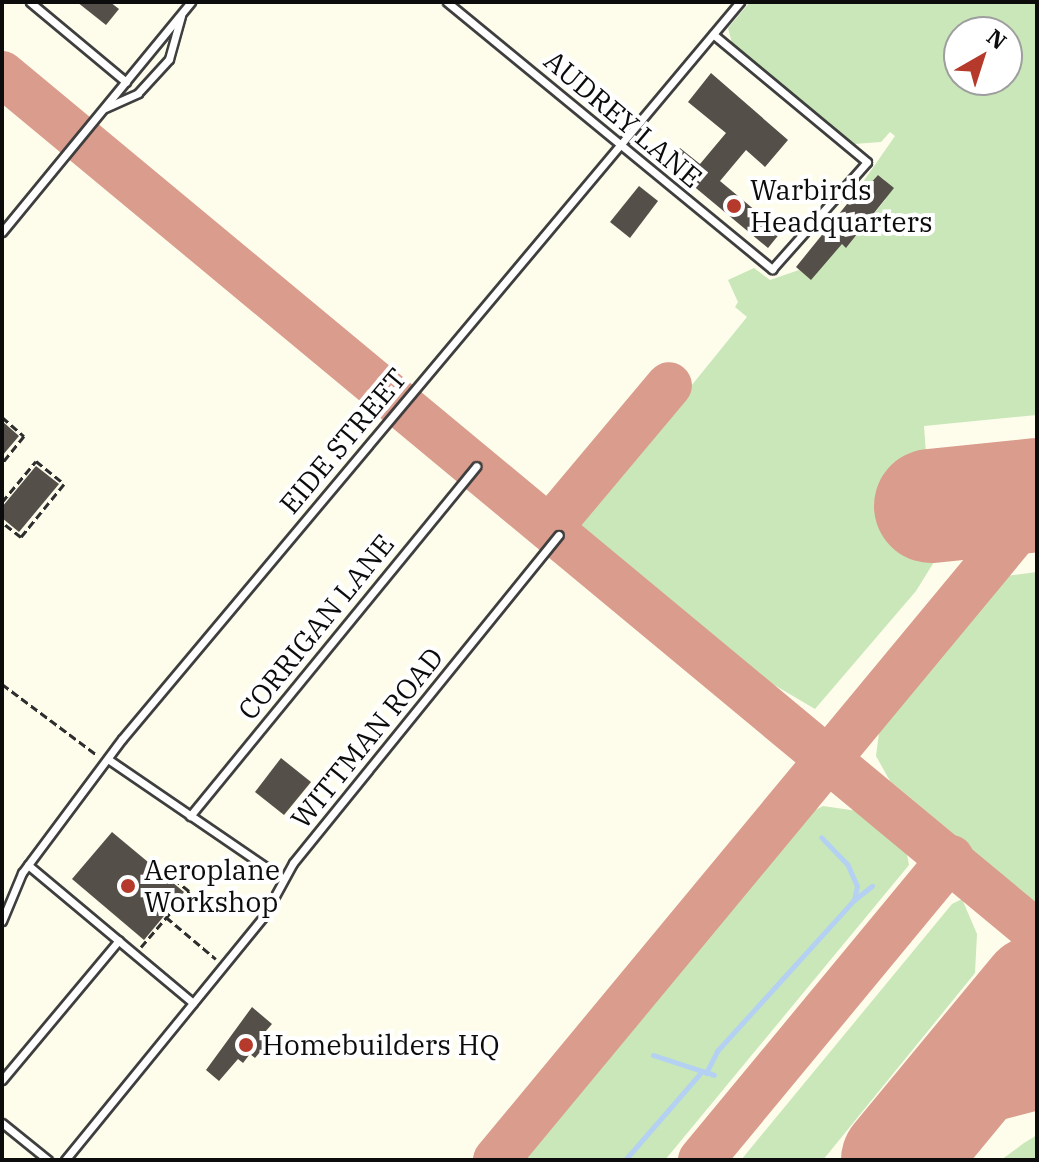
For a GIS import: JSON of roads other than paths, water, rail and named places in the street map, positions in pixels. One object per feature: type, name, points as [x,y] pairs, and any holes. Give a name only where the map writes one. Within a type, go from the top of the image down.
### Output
[{"type":"lane","points":[[30,2],[126,82]]},
{"type":"lane","points":[[2,232],[191,2]]},
{"type":"lane","name":"AUDREY LANE","points":[[447,2],[775,268],[867,162],[713,34]]},
{"type":"lane","name":"EIDE STREET","points":[[2,921],[28,865],[108,759],[740,2]]},
{"type":"lane","points":[[103,109],[138,93],[169,59],[181,14]]},
{"type":"lane","name":"CORRIGAN LANE","points":[[190,816],[476,466]]},
{"type":"lane","name":"WITTMAN ROAD","points":[[65,1160],[264,916],[282,878],[559,535]]},
{"type":"lane","points":[[108,759],[282,878]]},
{"type":"lane","points":[[28,865],[193,1003]]},
{"type":"lane","points":[[2,1080],[119,940]]},
{"type":"lane","points":[[2,1123],[48,1160]]},
{"type":"waterway","points":[[706,1073],[717,1051],[854,900],[857,886],[847,864],[821,837]]},
{"type":"waterway","points":[[854,900],[872,886]]},
{"type":"waterway","points":[[653,1055],[714,1075]]},
{"type":"waterway","points":[[625,1160],[702,1071]]},
{"type":"place","name":"Warbirds Headquarters","points":[[734,206]]},
{"type":"place","name":"Aeroplane Workshop","points":[[128,886]]},
{"type":"place","name":"Homebuilders HQ","points":[[246,1045]]}]
